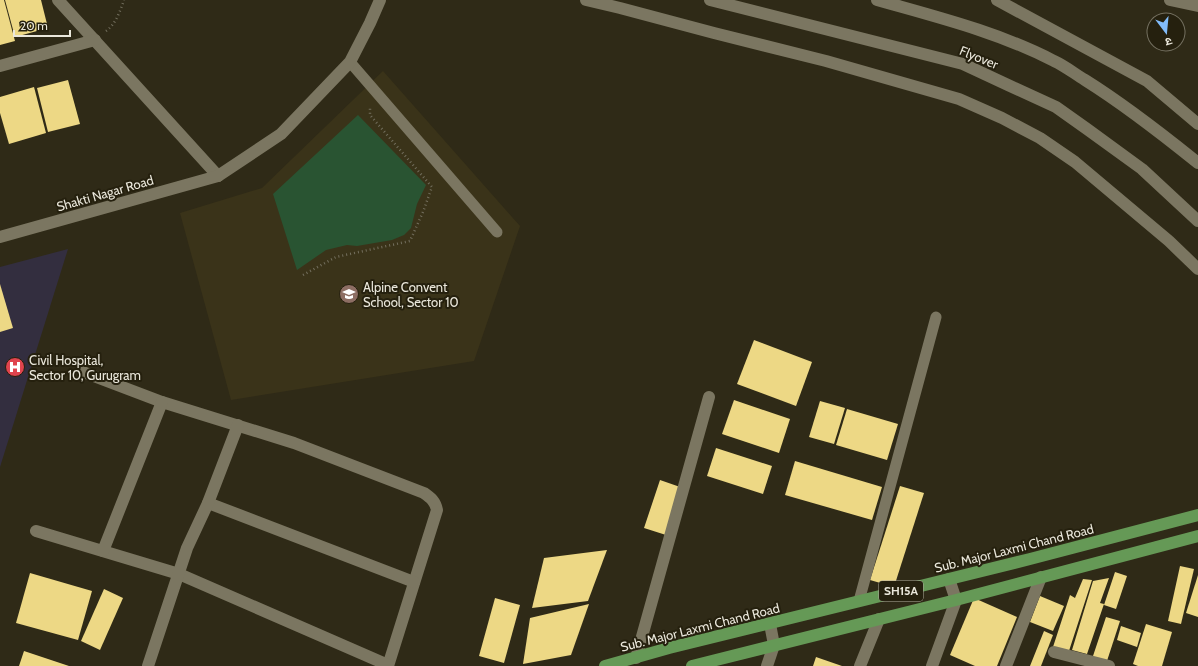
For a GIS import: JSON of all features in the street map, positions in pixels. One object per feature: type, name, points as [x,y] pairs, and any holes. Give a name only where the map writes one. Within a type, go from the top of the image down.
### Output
[{"type":"main road","name":"Sub. Major Laxmi Chand Road","points":[[605,666],[1198,515]]},
{"type":"main road","name":"SH15A","points":[[692,666],[956,600],[1198,536]]},
{"type":"street","points":[[58,0],[218,176]]},
{"type":"street","name":"Shakti Nagar Road","points":[[0,237],[218,176],[281,134],[350,62],[380,0]]},
{"type":"street","points":[[586,0],[826,61],[959,99],[1002,118],[1040,138],[1075,162],[1169,241],[1198,269]]},
{"type":"street","name":"Flyover","points":[[710,0],[963,64],[1056,107],[1142,169],[1198,221]]},
{"type":"street","name":"Flyover","points":[[876,0],[958,22],[1012,42],[1055,61],[1099,88],[1147,122],[1198,163]]},
{"type":"street","points":[[997,0],[1147,81],[1198,124]]},
{"type":"street","points":[[1170,0],[1198,6]]},
{"type":"street","points":[[0,66],[94,40]]},
{"type":"street","points":[[36,531],[178,574],[388,665],[437,510],[435,502],[430,497],[294,443],[162,402],[83,372]]},
{"type":"street","points":[[636,658],[709,397]]},
{"type":"street","points":[[103,551],[162,402]]},
{"type":"street","points":[[148,666],[178,574],[208,503],[238,425]]},
{"type":"street","points":[[208,503],[414,582]]},
{"type":"street","points":[[1006,666],[1041,577]]},
{"type":"street","points":[[932,666],[955,607],[956,600],[949,579]]},
{"type":"street","points":[[860,666],[878,619]]},
{"type":"street","points":[[767,666],[774,645],[770,624]]},
{"type":"street","points":[[1054,652],[1109,666]]},
{"type":"lane","points":[[350,62],[497,232]]},
{"type":"lane","points":[[860,601],[936,318]]},
{"type":"path","points":[[94,40],[111,27],[120,12],[124,0]]},
{"type":"path","points":[[303,275],[336,257],[410,241],[432,187],[370,115],[369,85]]},
{"type":"shaded area","name":"Alpine Convent School, Sector 10","points":[[383,71],[520,226],[474,361],[231,400],[180,213],[262,188]]},
{"type":"shaded area","name":"Civil Hospital, Sector 10, Gurugram","points":[[68,249],[0,467],[0,267]]},
{"type":"green space","points":[[358,115],[426,185],[417,204],[411,228],[404,235],[392,240],[357,246],[347,245],[326,250],[297,270],[273,194]]},
{"type":"building","points":[[0,0],[4,0],[15,41],[0,45]]},
{"type":"building","points":[[5,0],[41,0],[48,28],[15,37]]},
{"type":"building","points":[[68,80],[80,124],[48,132],[37,88]]},
{"type":"building","points":[[34,87],[46,133],[9,144],[0,113],[0,97]]},
{"type":"building","points":[[0,284],[13,328],[0,332]]},
{"type":"building","points":[[754,340],[812,362],[796,406],[737,384]]},
{"type":"building","points":[[734,400],[790,419],[779,453],[722,434]]},
{"type":"building","points":[[820,401],[845,408],[834,444],[809,437]]},
{"type":"building","points":[[847,409],[898,424],[887,460],[836,445]]},
{"type":"building","points":[[716,448],[772,466],[763,494],[707,476]]},
{"type":"building","points":[[795,461],[882,487],[872,520],[785,495]]},
{"type":"building","points":[[660,480],[683,488],[666,535],[644,528]]},
{"type":"building","points":[[900,486],[924,493],[894,587],[870,580]]},
{"type":"building","points":[[607,550],[588,601],[532,608],[544,558]]},
{"type":"building","points":[[1180,566],[1194,569],[1181,624],[1168,621]]},
{"type":"building","points":[[1115,572],[1127,576],[1116,609],[1104,605]]},
{"type":"building","points":[[30,573],[92,591],[78,640],[16,623]]},
{"type":"building","points":[[1198,575],[1198,617],[1186,613]]},
{"type":"building","points":[[1109,578],[1100,603],[1104,604],[1087,654],[1072,650],[1093,581]]},
{"type":"building","points":[[1083,579],[1092,580],[1068,654],[1052,650],[1070,595],[1075,598]]},
{"type":"building","points":[[104,589],[123,598],[100,650],[81,641]]},
{"type":"building","points":[[1040,596],[1064,606],[1053,631],[1030,622]]},
{"type":"building","points":[[495,598],[520,605],[504,663],[479,656]]},
{"type":"building","points":[[974,598],[1017,617],[997,666],[975,666],[950,655]]},
{"type":"building","points":[[589,604],[571,655],[523,664],[530,618]]},
{"type":"building","points":[[1106,617],[1120,621],[1106,664],[1092,659]]},
{"type":"building","points":[[1146,624],[1172,632],[1162,666],[1138,666],[1133,664]]},
{"type":"building","points":[[1121,626],[1141,633],[1137,647],[1117,640]]},
{"type":"building","points":[[1044,631],[1053,635],[1041,666],[1030,666]]},
{"type":"building","points":[[24,651],[69,666],[19,666]]},
{"type":"building","points":[[816,657],[842,666],[813,666]]},
{"type":"place","name":"Alpine Convent School, Sector 10","points":[[349,294]]},
{"type":"place","name":"Civil Hospital, Sector 10, Gurugram","points":[[15,367]]}]
